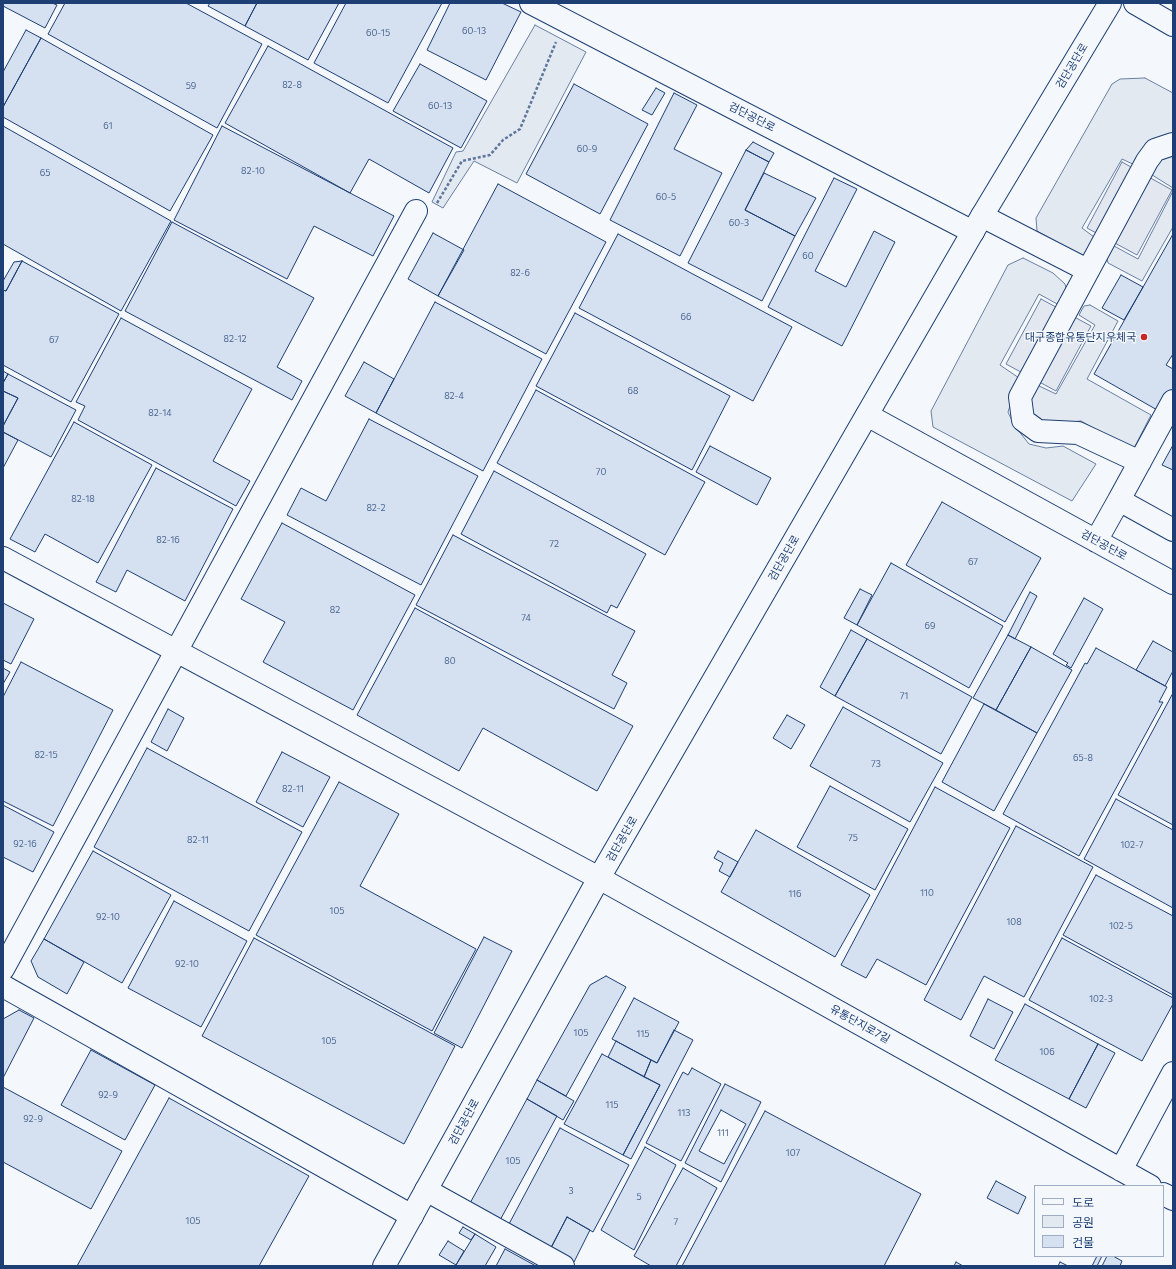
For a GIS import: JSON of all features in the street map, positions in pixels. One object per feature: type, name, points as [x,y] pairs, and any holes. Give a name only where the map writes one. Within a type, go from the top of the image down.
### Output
[{"type":"street","name":"검단공단로","points":[[531,3],[977,224]]},
{"type":"street","name":"검단공단로","points":[[384,1266],[599,878],[977,224],[1110,3]]},
{"type":"street","points":[[1135,3],[1173,25]]},
{"type":"street","points":[[1140,462],[1078,433],[1038,431],[1023,420],[1020,397],[1147,161],[1155,150],[1173,144]]},
{"type":"street","points":[[3,969],[416,211]]},
{"type":"street","points":[[977,224],[1087,270]]},
{"type":"street","points":[[1096,541],[1173,401]]},
{"type":"street","name":"검단공단로","points":[[867,415],[1173,583]]},
{"type":"street","points":[[1119,500],[1173,530]]},
{"type":"street","name":"유통단지로7길","points":[[3,558],[599,878],[1148,1185]]},
{"type":"street","points":[[3,986],[412,1216]]},
{"type":"street","points":[[1121,1170],[1173,1073]]},
{"type":"street","points":[[426,1190],[563,1266]]},
{"type":"street","points":[[1164,1194],[1173,1199]]},
{"type":"path","points":[[416,211],[432,212],[462,161],[490,155],[503,140],[520,129],[549,56],[566,21]]},
{"type":"green space","points":[[535,25],[586,52],[517,183],[474,161],[443,208],[432,202],[456,152],[463,151]]},
{"type":"green space","points":[[1145,78],[1173,93],[1173,135],[1137,166],[1122,159],[1082,228],[1094,237],[1084,257],[1037,231],[1036,218],[1112,84],[1120,79]]},
{"type":"green space","points":[[1173,153],[1173,188],[1149,173],[1156,160]]},
{"type":"green space","points":[[1173,191],[1173,227],[1142,281],[1108,263],[1107,259],[1114,246],[1138,259]]},
{"type":"green space","points":[[1023,258],[1053,273],[1065,284],[1067,291],[1059,305],[1039,294],[1000,365],[1019,378],[1008,412],[1014,425],[1029,444],[1046,448],[1063,446],[1096,464],[1072,501],[933,427],[931,411],[1008,265]]},
{"type":"green space","points":[[1090,305],[1118,321],[1087,379],[1151,415],[1133,450],[1081,421],[1061,423],[1036,420],[1028,407],[1035,384],[1056,394],[1095,325],[1079,315],[1084,306]]},
{"type":"shaded area","points":[[1122,162],[1172,190],[1137,255],[1087,228]]},
{"type":"shaded area","points":[[1041,299],[1091,326],[1056,391],[1006,364]]},
{"type":"building","points":[[3,3],[52,3],[57,5],[45,28],[3,6]]},
{"type":"building","points":[[65,3],[186,3],[262,44],[217,128],[48,34]]},
{"type":"building","points":[[210,3],[257,3],[245,26],[208,6]]},
{"type":"building","points":[[257,3],[339,3],[308,60],[245,26]]},
{"type":"building","points":[[346,3],[442,3],[388,103],[314,63]]},
{"type":"building","points":[[450,3],[502,3],[521,12],[486,80],[427,50]]},
{"type":"building","points":[[26,30],[41,38],[3,107],[3,72]]},
{"type":"building","points":[[41,38],[213,135],[170,211],[3,117],[3,107]]},
{"type":"building","points":[[268,46],[453,148],[429,193],[369,159],[350,193],[225,123]]},
{"type":"building","points":[[420,64],[487,101],[461,148],[393,111]]},
{"type":"building","points":[[574,84],[648,124],[600,214],[526,174]]},
{"type":"building","points":[[656,88],[665,93],[652,115],[642,110]]},
{"type":"building","points":[[674,93],[697,105],[674,149],[722,173],[680,256],[610,220]]},
{"type":"building","points":[[3,126],[171,221],[121,311],[3,244]]},
{"type":"building","points":[[222,126],[394,216],[373,256],[314,226],[287,279],[174,220]]},
{"type":"building","points":[[753,142],[774,153],[769,162],[746,150]]},
{"type":"building","points":[[746,150],[769,162],[745,210],[795,236],[762,301],[688,263]]},
{"type":"building","points":[[764,173],[816,198],[795,236],[745,210]]},
{"type":"building","points":[[834,178],[857,189],[815,271],[846,287],[874,231],[895,242],[842,346],[768,307]]},
{"type":"building","points":[[498,184],[606,242],[546,354],[438,296]]},
{"type":"building","points":[[172,222],[314,298],[277,367],[302,381],[292,400],[125,311]]},
{"type":"building","points":[[433,233],[464,250],[438,296],[408,279]]},
{"type":"building","points":[[618,234],[792,327],[753,401],[579,308]]},
{"type":"building","name":"대구종합유통단지우체국","points":[[1173,234],[1173,354],[1166,365],[1173,369],[1173,419],[1094,374]]},
{"type":"building","points":[[22,261],[119,314],[71,402],[3,365],[3,290],[6,291]]},
{"type":"building","points":[[22,261],[6,291],[3,290],[3,281],[14,262]]},
{"type":"building","points":[[1121,275],[1143,287],[1124,320],[1102,308]]},
{"type":"building","points":[[435,302],[542,359],[483,471],[376,413]]},
{"type":"building","points":[[575,313],[730,396],[692,470],[536,386]]},
{"type":"building","points":[[121,318],[252,389],[213,461],[250,481],[236,506],[78,420],[85,406],[76,402]]},
{"type":"building","points":[[364,362],[394,379],[376,413],[345,396]]},
{"type":"building","points":[[3,371],[8,374],[3,383]]},
{"type":"building","points":[[8,374],[76,410],[51,457],[3,432],[3,426],[18,398],[3,391],[3,383]]},
{"type":"building","points":[[536,390],[705,482],[665,555],[497,463]]},
{"type":"building","points":[[3,391],[18,398],[3,426]]},
{"type":"building","points":[[369,419],[478,476],[421,585],[287,515],[301,488],[326,501]]},
{"type":"building","points":[[74,422],[152,465],[98,563],[45,534],[35,552],[10,539]]},
{"type":"building","points":[[3,432],[18,440],[3,468]]},
{"type":"building","points":[[1173,445],[1173,470],[1162,465]]},
{"type":"building","points":[[710,446],[771,478],[757,505],[696,472]]},
{"type":"building","points":[[156,468],[233,509],[185,601],[127,570],[116,592],[96,582]]},
{"type":"building","points":[[494,471],[646,554],[617,608],[611,605],[607,613],[461,534]]},
{"type":"building","points":[[942,502],[1041,558],[1005,622],[906,565]]},
{"type":"building","points":[[282,523],[415,595],[353,710],[263,662],[285,622],[241,599]]},
{"type":"building","points":[[453,535],[635,631],[612,675],[627,683],[614,709],[416,605]]},
{"type":"building","points":[[891,563],[1003,626],[969,688],[857,625]]},
{"type":"building","points":[[860,589],[872,595],[857,625],[844,618]]},
{"type":"building","points":[[1030,592],[1037,596],[1015,639],[1008,635]]},
{"type":"building","points":[[1084,598],[1103,609],[1071,668],[1066,665],[1068,663],[1053,654]]},
{"type":"building","points":[[3,603],[34,619],[11,664],[3,660]]},
{"type":"building","points":[[415,608],[633,726],[597,791],[483,728],[459,771],[357,715]]},
{"type":"building","points":[[851,630],[867,639],[835,696],[820,687]]},
{"type":"building","points":[[1008,635],[1031,647],[996,710],[973,698]]},
{"type":"building","points":[[867,639],[972,697],[941,754],[835,696]]},
{"type":"building","points":[[1153,641],[1173,652],[1173,671],[1165,686],[1136,670]]},
{"type":"building","points":[[1031,647],[1072,670],[1037,733],[996,710]]},
{"type":"building","points":[[1096,648],[1167,687],[1159,702],[1163,702],[1079,856],[1003,814],[1085,663],[1087,664]]},
{"type":"building","points":[[21,662],[113,710],[53,826],[3,801],[3,697]]},
{"type":"building","points":[[3,668],[10,672],[3,684]]},
{"type":"building","points":[[1173,693],[1173,825],[1118,795]]},
{"type":"building","points":[[984,704],[1037,733],[994,811],[942,782]]},
{"type":"building","points":[[843,707],[943,763],[910,822],[810,766]]},
{"type":"building","points":[[168,709],[184,718],[167,751],[151,742]]},
{"type":"building","points":[[787,715],[805,725],[791,749],[773,738]]},
{"type":"building","points":[[147,748],[302,832],[249,931],[94,847]]},
{"type":"building","points":[[282,752],[330,777],[303,827],[256,802]]},
{"type":"building","points":[[339,782],[399,814],[360,886],[476,949],[432,1031],[256,935]]},
{"type":"building","points":[[830,786],[908,829],[875,890],[797,847]]},
{"type":"building","points":[[935,787],[1010,828],[926,985],[877,959],[866,978],[841,965]]},
{"type":"building","points":[[1116,799],[1173,830],[1173,908],[1084,859]]},
{"type":"building","points":[[3,805],[54,832],[33,872],[3,857]]},
{"type":"building","points":[[1016,826],[1093,867],[1024,997],[984,976],[961,1020],[924,1000]]},
{"type":"building","points":[[756,830],[870,895],[835,957],[721,892]]},
{"type":"building","points":[[93,851],[171,895],[122,983],[44,939]]},
{"type":"building","points":[[718,851],[738,862],[730,877],[719,871],[723,863],[714,858]]},
{"type":"building","points":[[1096,875],[1173,916],[1173,995],[1063,935]]},
{"type":"building","points":[[174,901],[247,941],[201,1027],[128,988]]},
{"type":"building","points":[[484,937],[512,951],[462,1048],[434,1033]]},
{"type":"building","points":[[254,938],[455,1046],[404,1144],[202,1036]]},
{"type":"building","points":[[1062,938],[1173,998],[1173,1004],[1142,1061],[1029,1000]]},
{"type":"building","points":[[44,939],[84,962],[67,994],[38,977],[31,961]]},
{"type":"building","points":[[606,976],[626,987],[566,1096],[537,1080],[590,985]]},
{"type":"building","points":[[634,998],[679,1022],[657,1063],[612,1039]]},
{"type":"building","points":[[988,999],[1013,1012],[994,1049],[970,1036]]},
{"type":"building","points":[[1025,1004],[1098,1044],[1069,1099],[995,1060]]},
{"type":"building","points":[[19,1010],[34,1018],[3,1078],[3,1019]]},
{"type":"building","points":[[674,1030],[693,1040],[631,1159],[623,1155],[660,1085],[644,1077],[651,1060],[657,1063]]},
{"type":"building","points":[[616,1041],[651,1060],[644,1077],[608,1057]]},
{"type":"building","points":[[1098,1044],[1115,1053],[1086,1108],[1069,1099]]},
{"type":"building","points":[[91,1050],[155,1085],[125,1140],[61,1105]]},
{"type":"building","points":[[602,1054],[660,1085],[623,1155],[564,1124]]},
{"type":"building","points":[[692,1068],[721,1084],[681,1161],[646,1143],[683,1072],[688,1075]]},
{"type":"building","points":[[537,1080],[574,1101],[563,1120],[527,1099]]},
{"type":"building","points":[[725,1084],[761,1102],[721,1182],[685,1163]]},
{"type":"building","points":[[3,1087],[122,1151],[91,1209],[3,1162]]},
{"type":"building","points":[[169,1098],[309,1176],[259,1266],[77,1266]]},
{"type":"building","points":[[527,1099],[557,1116],[499,1222],[469,1205]]},
{"type":"building","points":[[721,1110],[746,1124],[724,1164],[699,1151]]},
{"type":"building","points":[[765,1111],[921,1194],[884,1266],[682,1266]]},
{"type":"building","points":[[560,1128],[629,1165],[593,1232],[567,1217],[547,1255],[526,1244],[531,1235],[509,1224]]},
{"type":"building","points":[[645,1147],[676,1165],[634,1250],[601,1230]]},
{"type":"building","points":[[683,1168],[717,1188],[676,1266],[651,1266],[634,1256]]},
{"type":"building","points":[[996,1181],[1026,1197],[1018,1214],[987,1198]]},
{"type":"building","points":[[567,1217],[590,1230],[574,1262],[550,1250]]},
{"type":"building","points":[[463,1227],[475,1234],[471,1240],[459,1233]]},
{"type":"building","points":[[475,1234],[496,1247],[485,1266],[456,1265]]},
{"type":"building","points":[[448,1241],[464,1251],[456,1265],[439,1255]]},
{"type":"building","points":[[505,1249],[536,1266],[496,1266]]},
{"type":"building","points":[[1096,1257],[1102,1257],[1097,1266],[1092,1266]]},
{"type":"building","points":[[1106,1257],[1115,1257],[1122,1261],[1120,1266],[1102,1266]]},
{"type":"building","points":[[956,1262],[963,1266],[954,1266]]},
{"type":"building","points":[[1060,1262],[1068,1266],[1058,1266]]},
{"type":"place","name":"대구종합유통단지우체국","points":[[1144,337]]}]
